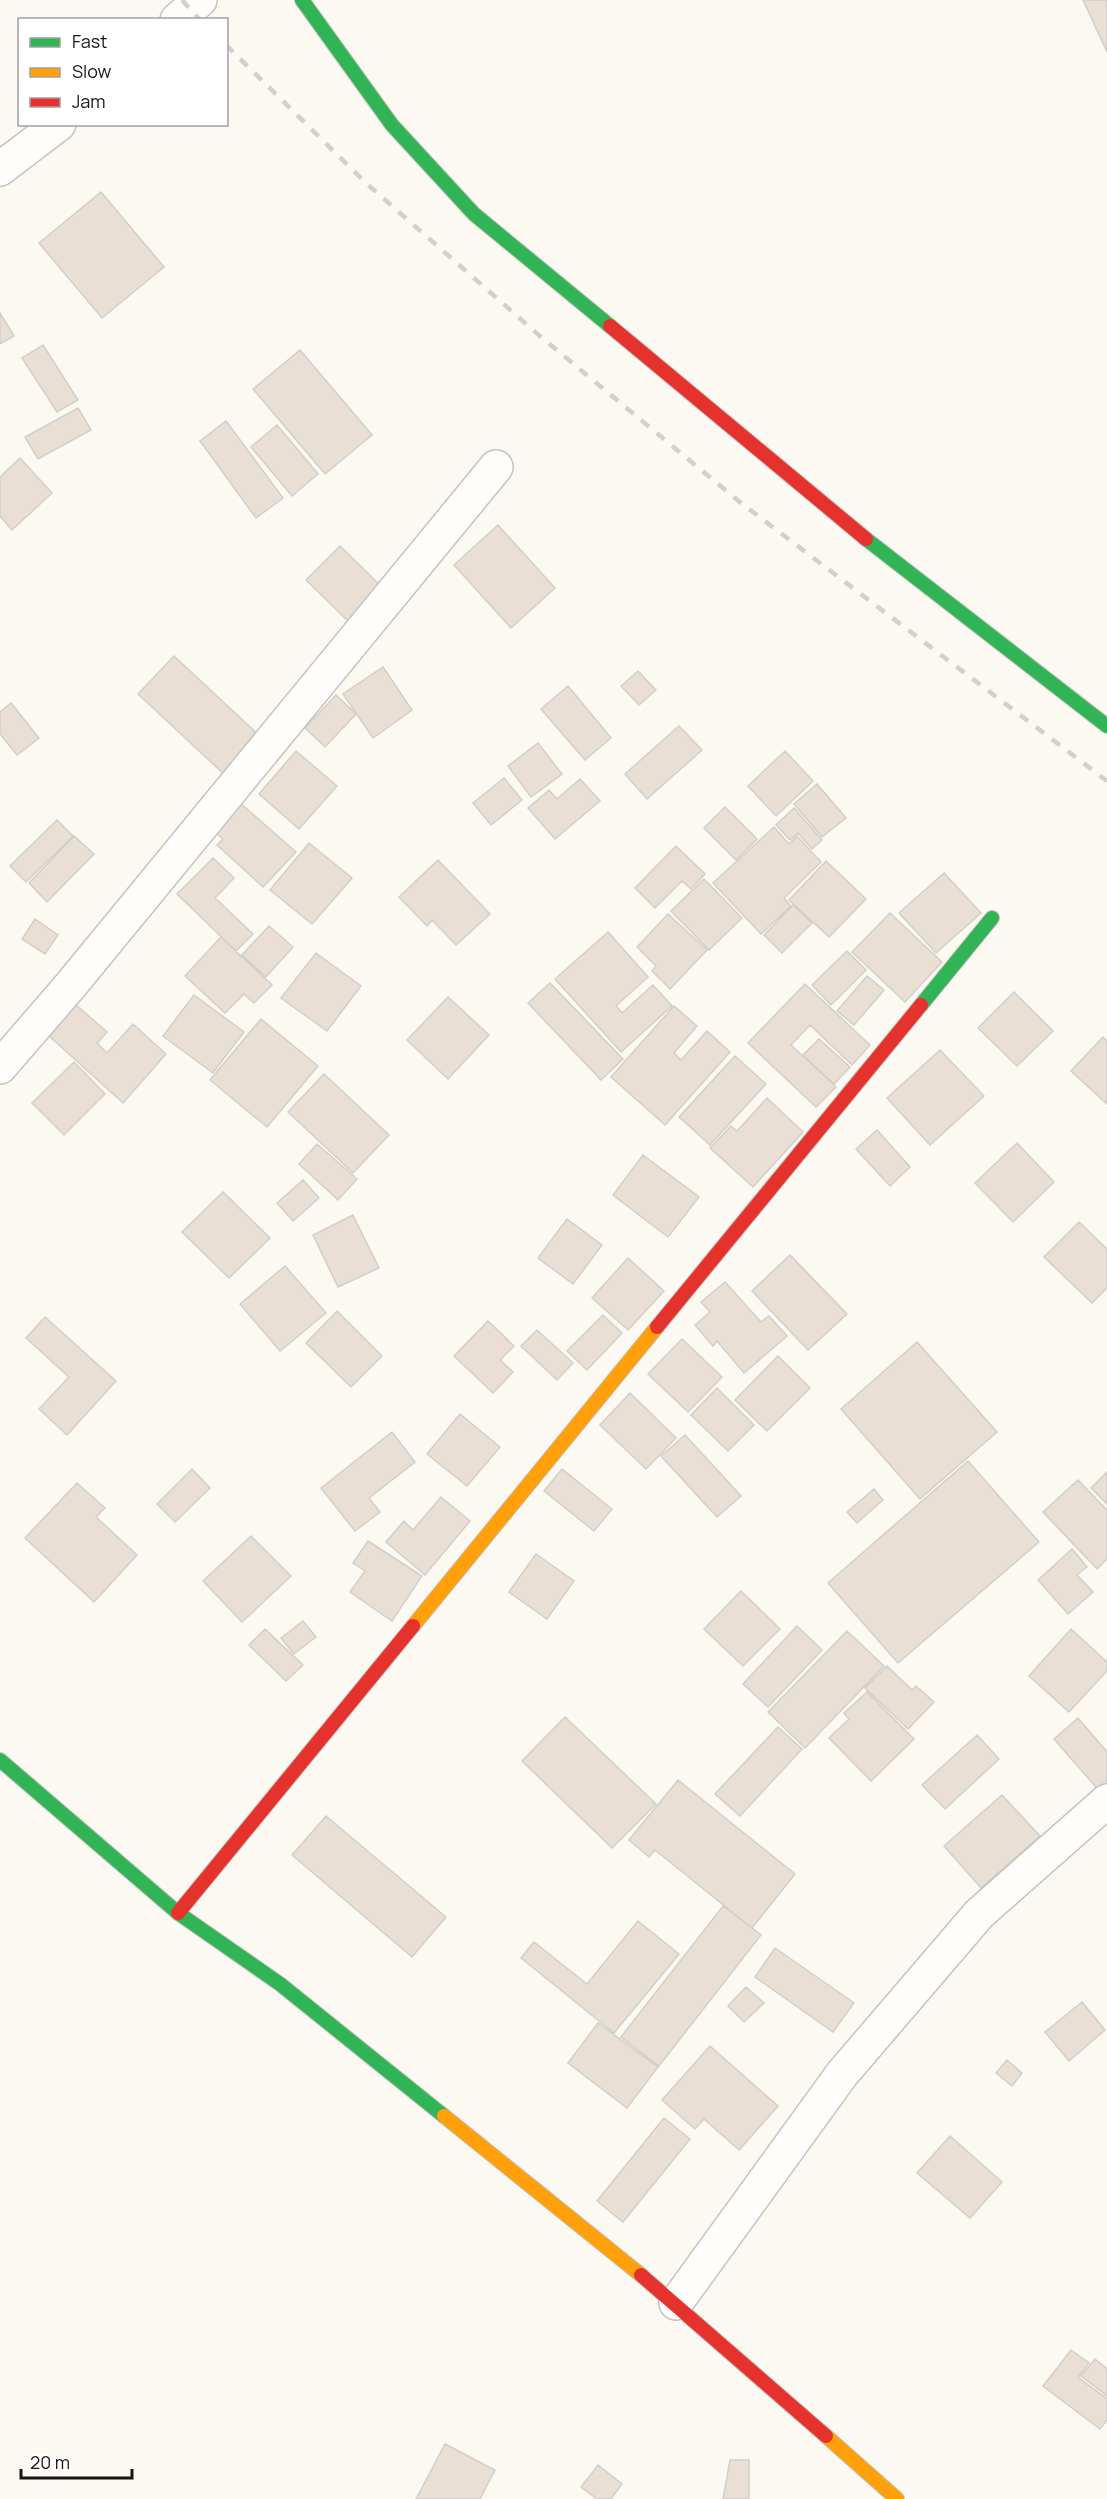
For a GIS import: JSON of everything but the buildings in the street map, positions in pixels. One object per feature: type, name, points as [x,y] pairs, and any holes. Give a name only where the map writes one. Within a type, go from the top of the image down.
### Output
[{"type":"street","points":[[179,18],[200,0]]},
{"type":"street","points":[[302,0],[392,125],[474,214],[907,573],[1104,719]]},
{"type":"street","points":[[0,169],[56,126]]},
{"type":"street","points":[[0,1067],[70,986],[496,467]]},
{"type":"street","points":[[178,1912],[992,918]]},
{"type":"street","points":[[0,1760],[178,1912],[280,1984],[676,2303],[897,2499]]},
{"type":"street","points":[[676,2303],[842,2074],[979,1914],[1107,1801]]},
{"type":"railway","points":[[182,0],[198,18]]},
{"type":"railway","points":[[228,47],[367,184],[541,337],[741,503],[1107,781]]},
{"type":"traffic: fast","points":[[302,0],[392,125],[474,214],[610,326]]},
{"type":"traffic: fast","points":[[866,539],[1107,726]]},
{"type":"traffic: fast","points":[[921,1005],[992,918]]},
{"type":"traffic: fast","points":[[0,1760],[178,1913],[280,1984],[444,2116]]},
{"type":"traffic: slow","points":[[413,1626],[657,1327]]},
{"type":"traffic: slow","points":[[444,2116],[641,2275]]},
{"type":"traffic: slow","points":[[826,2436],[897,2499]]},
{"type":"traffic: jam","points":[[610,326],[866,539]]},
{"type":"traffic: jam","points":[[657,1327],[921,1005]]},
{"type":"traffic: jam","points":[[178,1913],[413,1626]]},
{"type":"traffic: jam","points":[[641,2275],[826,2436]]}]
